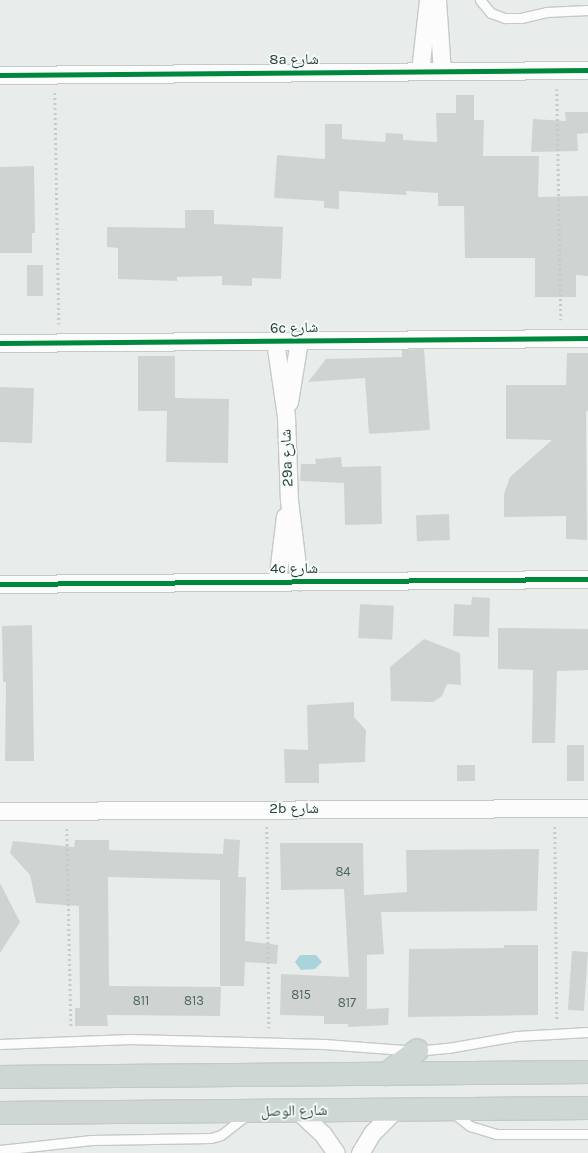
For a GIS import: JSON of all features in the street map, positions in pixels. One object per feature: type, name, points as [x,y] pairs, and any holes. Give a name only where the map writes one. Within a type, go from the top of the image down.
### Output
[{"type":"main road","points":[[386,1074],[417,1051]]},
{"type":"main road","points":[[0,1077],[588,1072]]},
{"type":"main road","points":[[223,1111],[235,1101],[236,1093],[235,1086],[224,1075]]},
{"type":"main road","name":"شارع الوصل","points":[[0,1113],[588,1108]]},
{"type":"street","points":[[420,71],[428,0]]},
{"type":"street","points":[[437,0],[442,71]]},
{"type":"street","name":"8a شارع","points":[[0,75],[588,70]]},
{"type":"street","name":"6c شارع","points":[[0,343],[588,338]]},
{"type":"street","name":"29a شارع","points":[[286,416],[299,340]]},
{"type":"street","name":"29a شارع","points":[[275,341],[286,416],[289,500],[299,582]]},
{"type":"street","name":"29a شارع","points":[[277,582],[289,500]]},
{"type":"street","name":"4c شارع","points":[[0,584],[588,579]]},
{"type":"street","name":"2b شارع","points":[[0,811],[588,808]]},
{"type":"street","points":[[360,1153],[372,1133],[395,1110]]},
{"type":"street","points":[[298,1111],[322,1133],[336,1153]]},
{"type":"lane","points":[[480,0],[491,13],[505,18],[521,18],[546,12],[588,10]]},
{"type":"lane","points":[[0,1044],[130,1039],[269,1042],[417,1051],[448,1048],[517,1036],[557,1032],[588,1032]]},
{"type":"lane","points":[[450,1109],[470,1126],[496,1134],[588,1134]]},
{"type":"lane","points":[[0,1150],[91,1140],[211,1138],[221,1135],[251,1111]]},
{"type":"path","points":[[556,70],[561,338]]},
{"type":"path","points":[[53,74],[59,342]]},
{"type":"path","points":[[555,807],[557,1032]]},
{"type":"path","points":[[267,809],[269,1042]]},
{"type":"path","points":[[67,810],[71,1041]]},
{"type":"water","points":[[300,955],[316,955],[322,962],[315,969],[301,970],[295,962]]},
{"type":"building","points":[[456,95],[474,95],[474,120],[484,120],[483,156],[539,156],[538,197],[588,196],[588,276],[576,275],[576,297],[535,297],[535,258],[465,258],[464,206],[438,206],[438,193],[406,191],[406,195],[339,191],[339,209],[324,208],[324,201],[274,198],[277,155],[325,159],[325,124],[342,124],[342,139],[385,142],[386,133],[403,134],[403,140],[437,142],[436,113],[456,113]]},
{"type":"building","points":[[565,112],[588,112],[588,133],[577,134],[578,151],[531,152],[533,119],[566,121]]},
{"type":"building","points":[[34,166],[35,233],[32,233],[32,253],[0,253],[0,167]]},
{"type":"building","points":[[185,210],[214,210],[214,224],[283,227],[281,279],[252,278],[252,286],[222,285],[222,276],[177,277],[177,281],[118,279],[118,248],[107,247],[107,227],[185,228]]},
{"type":"building","points":[[27,265],[43,265],[43,296],[27,296]]},
{"type":"building","points":[[424,349],[430,430],[369,434],[365,378],[308,382],[326,359],[402,357],[402,350]]},
{"type":"building","points":[[567,353],[588,353],[588,411],[586,411],[587,540],[566,539],[566,516],[504,517],[504,494],[510,477],[552,440],[506,439],[506,385],[566,385]]},
{"type":"building","points":[[138,356],[175,356],[175,398],[229,399],[228,463],[166,462],[167,411],[138,411]]},
{"type":"building","points":[[0,387],[34,388],[32,443],[0,442]]},
{"type":"building","points":[[341,457],[342,467],[381,466],[382,524],[345,525],[344,483],[300,481],[301,464],[316,464],[315,459]]},
{"type":"building","points":[[449,514],[450,540],[417,541],[416,515]]},
{"type":"building","points":[[472,597],[490,598],[489,637],[453,636],[454,604],[471,605]]},
{"type":"building","points":[[360,604],[394,606],[392,640],[358,638]]},
{"type":"building","points":[[32,625],[34,761],[5,761],[6,682],[3,682],[2,626]]},
{"type":"building","points":[[498,628],[588,629],[588,670],[557,671],[555,743],[532,743],[533,670],[498,669]]},
{"type":"building","points":[[424,639],[460,653],[461,685],[447,684],[442,696],[433,702],[391,701],[390,667]]},
{"type":"building","points":[[354,702],[354,717],[366,730],[365,762],[319,764],[319,783],[285,783],[284,749],[308,750],[307,705]]},
{"type":"building","points":[[567,745],[584,745],[584,781],[567,781]]},
{"type":"building","points":[[457,765],[475,765],[475,781],[457,781]]},
{"type":"building","points":[[224,839],[240,840],[238,877],[246,877],[245,941],[278,945],[277,964],[245,962],[244,986],[220,986],[220,880],[108,877],[109,986],[221,987],[220,1016],[107,1015],[108,1026],[75,1026],[75,1008],[80,1008],[79,906],[36,903],[30,875],[10,853],[13,841],[74,847],[75,840],[109,840],[109,850],[223,854]]},
{"type":"building","points":[[280,843],[363,843],[364,895],[407,892],[406,850],[539,849],[537,911],[381,912],[384,954],[367,955],[367,1009],[389,1008],[388,1025],[348,1027],[348,1024],[324,1024],[324,1016],[280,1015],[281,974],[349,977],[344,889],[281,890]]},
{"type":"building","points":[[0,883],[20,922],[0,953]]},
{"type":"building","points":[[504,945],[538,945],[538,1015],[408,1017],[409,949],[504,948]]},
{"type":"building","points":[[572,951],[588,952],[584,1011],[568,1010]]},
{"type":"cycle path","points":[[0,75],[588,70]]},
{"type":"cycle path","points":[[0,343],[588,338]]},
{"type":"cycle path","points":[[0,584],[588,579]]}]
